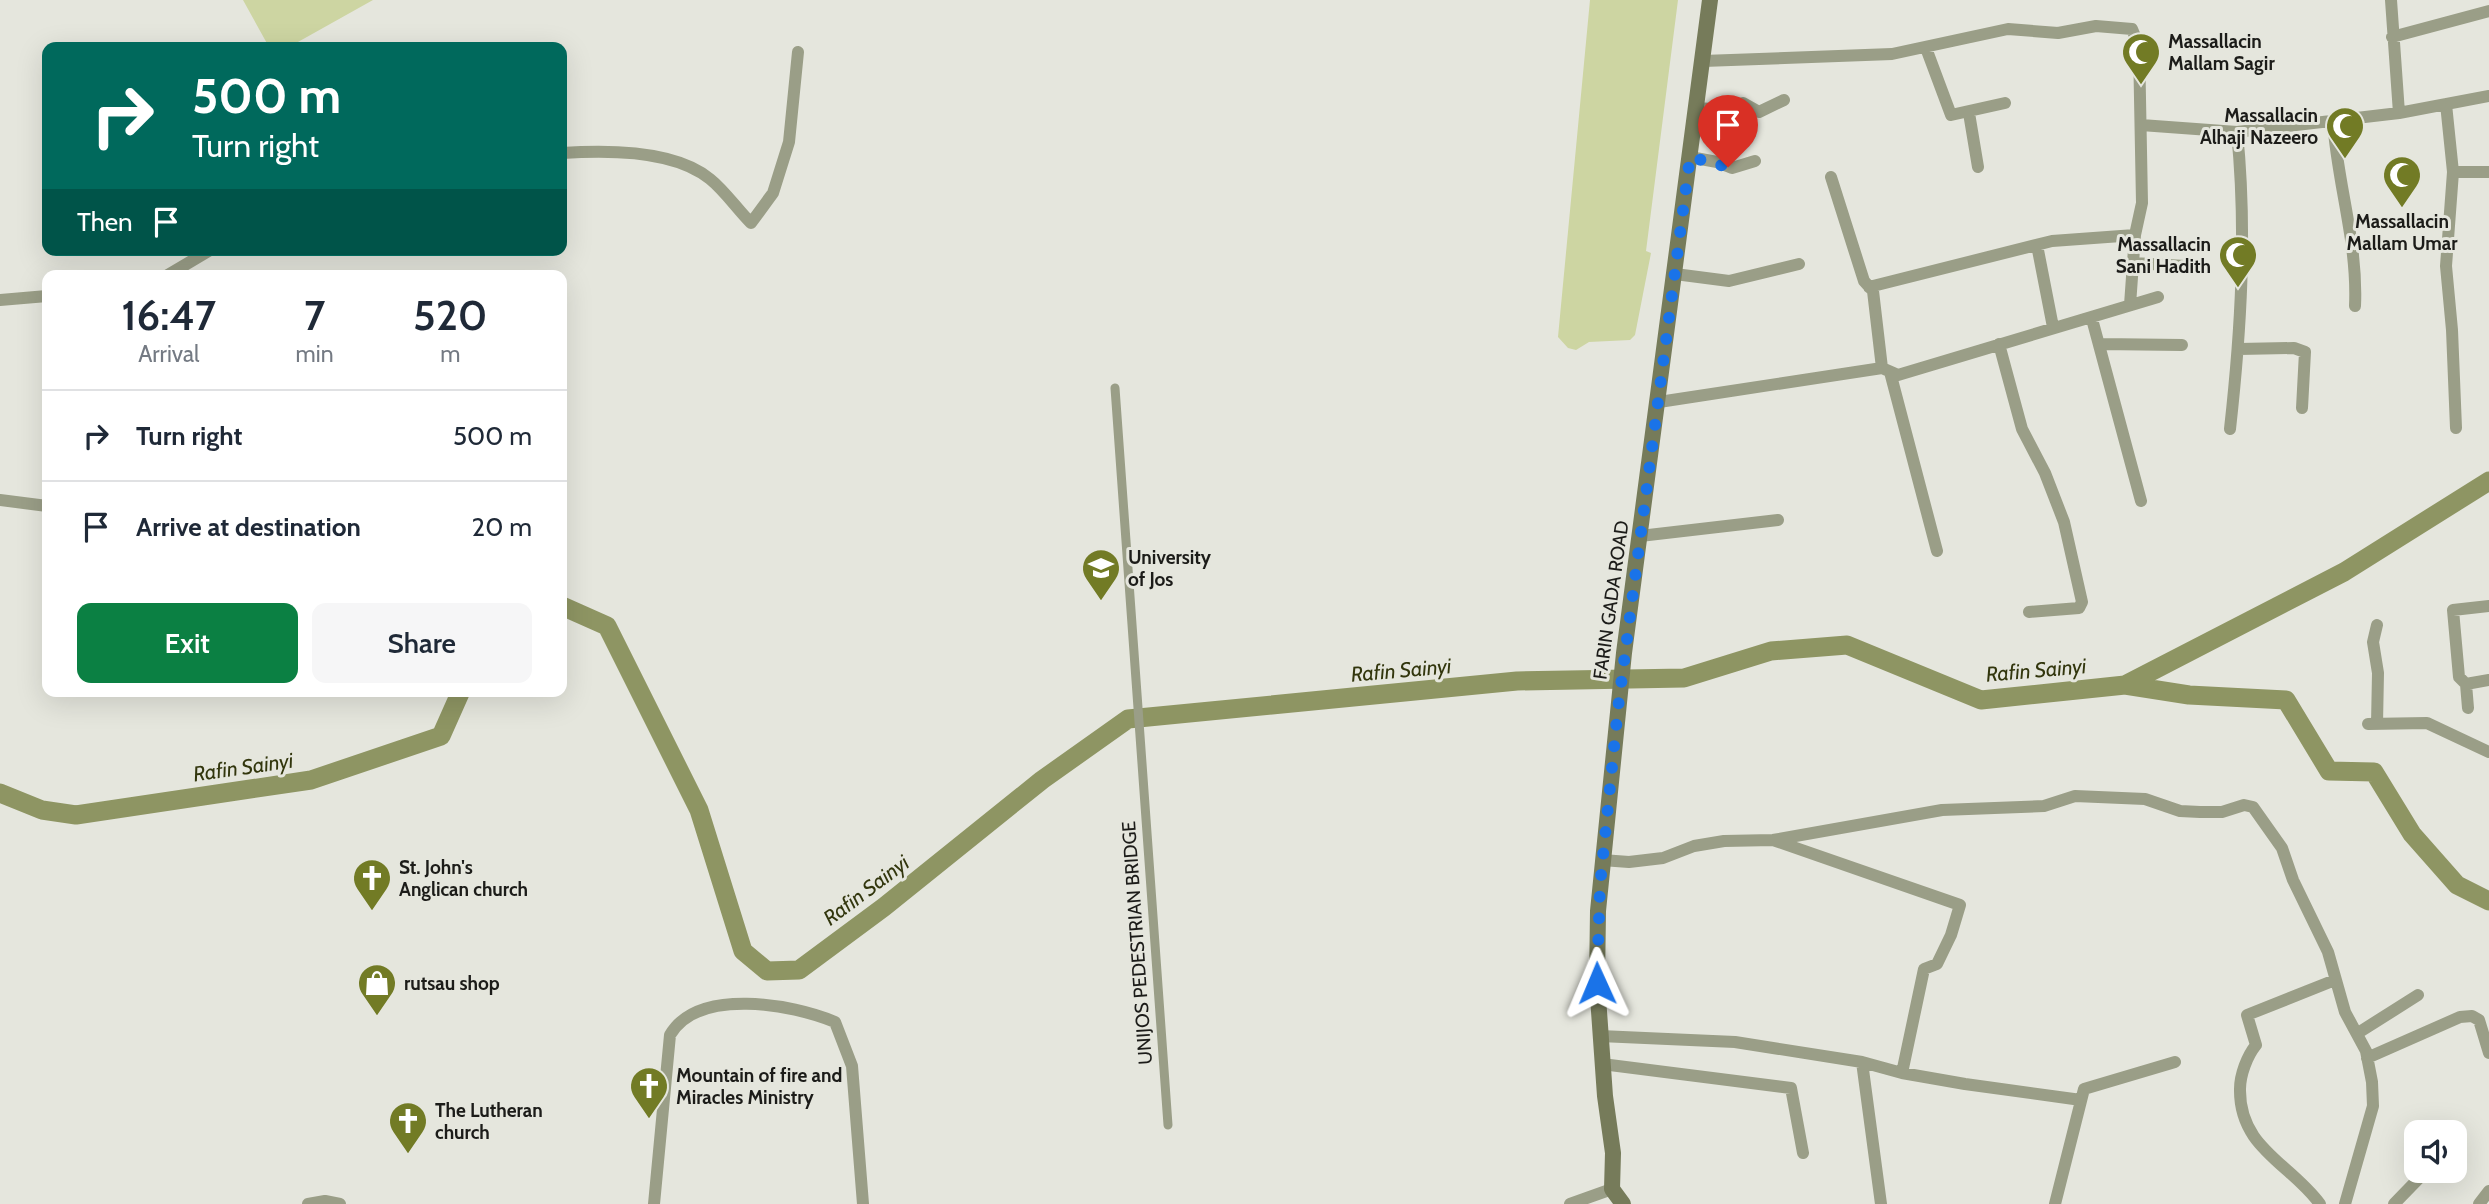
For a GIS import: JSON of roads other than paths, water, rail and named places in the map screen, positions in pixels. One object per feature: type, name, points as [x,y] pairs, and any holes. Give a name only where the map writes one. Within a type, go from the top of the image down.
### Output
[{"type":"main road","name":"FARIN GADA ROAD","points":[[1612,1189],[1613,1153],[1602,1064],[1596,948],[1602,860],[1624,653],[1710,0]]},
{"type":"main road","points":[[1612,1189],[1623,1204]]},
{"type":"street","points":[[2390,0],[2399,113]]},
{"type":"street","points":[[2392,37],[2489,11]]},
{"type":"street","points":[[1703,61],[1840,58],[1927,48],[2008,29],[2058,33],[2096,26],[2132,29],[2139,46],[2142,203],[2135,235],[2130,305]]},
{"type":"street","points":[[1927,48],[1946,109],[1951,116],[2005,103]]},
{"type":"street","points":[[567,153],[646,155],[684,163],[710,179],[751,223],[773,192],[789,142],[798,52]]},
{"type":"street","points":[[2141,125],[2237,132],[2399,113],[2489,96]]},
{"type":"street","points":[[1696,108],[1726,110],[1743,103],[1759,112],[1784,100]]},
{"type":"street","points":[[2446,104],[2453,172],[2446,266],[2456,428]]},
{"type":"street","points":[[1969,113],[1978,167]]},
{"type":"street","points":[[2333,120],[2335,162],[2355,255],[2355,306]]},
{"type":"street","points":[[2230,429],[2239,349],[2242,180],[2237,132]]},
{"type":"street","points":[[1690,157],[1717,162],[1732,169],[1755,161]]},
{"type":"street","points":[[2453,172],[2489,172]]},
{"type":"street","points":[[1831,177],[1864,281],[1873,292],[1886,370],[1937,551]]},
{"type":"street","points":[[1869,287],[2037,245],[2135,235]]},
{"type":"street","points":[[2037,245],[2053,327]]},
{"type":"street","points":[[176,270],[200,256]]},
{"type":"street","points":[[2133,263],[2185,266]]},
{"type":"street","points":[[1675,274],[1730,281],[1799,264]]},
{"type":"street","points":[[0,300],[42,296]]},
{"type":"street","points":[[1659,402],[1886,370],[1898,375],[2053,327],[2092,319],[2158,297]]},
{"type":"street","points":[[2092,319],[2141,501]]},
{"type":"street","points":[[1999,344],[2022,429],[2045,473],[2064,522],[2082,602],[2079,608],[2029,612]]},
{"type":"street","points":[[2100,344],[2182,345]]},
{"type":"street","points":[[2239,349],[2294,348],[2305,352],[2302,408]]},
{"type":"street","name":"UNIJOS PEDESTRIAN BRIDGE","points":[[1115,388],[1168,1125]]},
{"type":"street","points":[[0,500],[42,505]]},
{"type":"street","points":[[1640,536],[1778,520]]},
{"type":"street","points":[[2468,708],[2466,684],[2459,677],[2453,610],[2489,606]]},
{"type":"street","points":[[2377,625],[2373,642],[2378,673],[2373,724],[2427,723],[2489,752]]},
{"type":"street","points":[[2466,684],[2489,680]]},
{"type":"street","points":[[1602,860],[1629,862],[1663,858],[1694,846],[1724,841],[1773,840],[1942,810],[2044,806],[2075,796],[2145,799],[2180,811],[2200,812],[2249,805],[2263,818],[2282,848],[2293,880],[2328,952],[2345,1012],[2358,1033],[2367,1058],[2373,1105],[2345,1204]]},
{"type":"street","points":[[1773,840],[1960,905],[1951,935],[1937,964],[1924,969],[1902,1073]]},
{"type":"street","points":[[2320,1204],[2307,1186],[2271,1155],[2245,1126],[2240,1085],[2251,1051],[2256,1045],[2247,1015],[2335,980]]},
{"type":"street","points":[[2358,1033],[2418,995]]},
{"type":"street","points":[[654,1204],[670,1035],[678,1022],[698,1010],[744,1003],[810,1012],[835,1022],[852,1066],[863,1204]]},
{"type":"street","points":[[2367,1058],[2460,1017],[2472,1016],[2479,1020],[2489,1051]]},
{"type":"street","points":[[1600,1036],[1735,1042],[1862,1062],[1902,1073],[2081,1100]]},
{"type":"street","points":[[1862,1062],[1881,1204]]},
{"type":"street","points":[[2055,1204],[2084,1089],[2175,1062]]},
{"type":"street","points":[[1602,1064],[1791,1088],[1803,1153]]},
{"type":"street","points":[[2395,1204],[2415,1183]]},
{"type":"street","points":[[1570,1204],[1612,1189]]},
{"type":"street","points":[[2479,1204],[2489,1191]]},
{"type":"street","points":[[309,1204],[325,1201],[340,1204]]},
{"type":"waterway","name":"Rafin Sainyi","points":[[567,608],[607,626],[699,810],[743,951],[767,971],[799,970],[884,907],[1042,780],[1128,719],[1517,681],[1684,678],[1771,651],[1847,645],[1981,700],[2125,685],[2344,572],[2489,481]]},
{"type":"waterway","points":[[2125,685],[2189,695],[2286,700],[2329,771],[2374,772],[2412,834],[2457,885],[2489,901]]},
{"type":"waterway","name":"Rafin Sainyi","points":[[0,793],[42,810],[76,815],[311,780],[441,736],[458,697]]},
{"type":"place","name":"Massallacin Mallam Sagir","points":[[2141,86]]},
{"type":"place","name":"Massallacin Alhaji Nazeero","points":[[2345,160]]},
{"type":"place","name":"Massallacin Mallam Umar","points":[[2402,209]]},
{"type":"place","name":"Massallacin Sani Hadith","points":[[2238,289]]},
{"type":"place","name":"University of Jos","points":[[1101,602]]},
{"type":"place","name":"St. John's Anglican church","points":[[372,912]]},
{"type":"place","name":"rutsau shop","points":[[377,1017]]},
{"type":"place","name":"Mountain of fire and Miracles Ministry","points":[[649,1120]]},
{"type":"place","name":"The Lutheran church","points":[[408,1155]]}]
